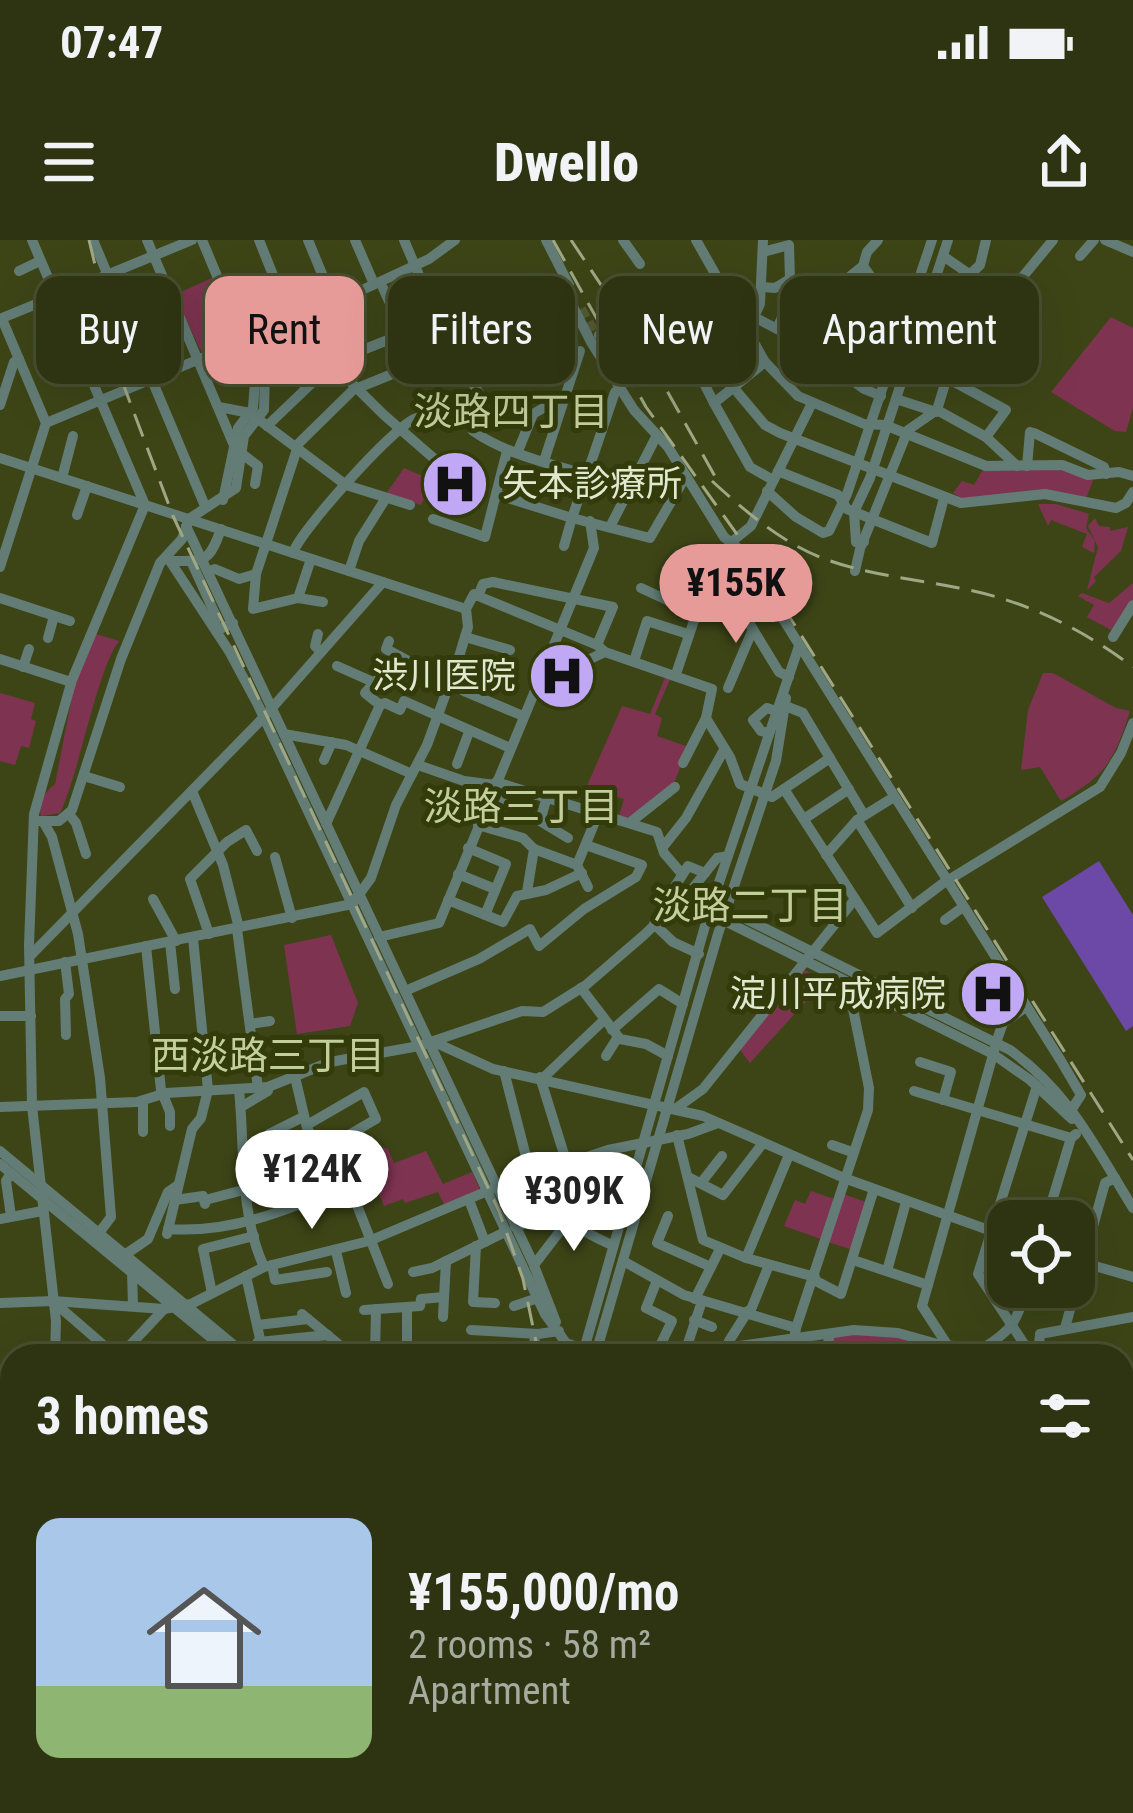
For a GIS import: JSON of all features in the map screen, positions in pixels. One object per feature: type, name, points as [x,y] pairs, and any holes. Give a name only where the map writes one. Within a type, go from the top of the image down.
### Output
[{"type":"street","points":[[32,240],[46,276]]},
{"type":"street","points":[[92,240],[108,276],[192,240]]},
{"type":"street","points":[[147,240],[237,448],[258,466],[255,484]]},
{"type":"street","points":[[202,240],[217,276]]},
{"type":"street","points":[[259,240],[274,276]]},
{"type":"street","points":[[308,240],[323,276]]},
{"type":"street","points":[[356,240],[388,302]]},
{"type":"street","points":[[404,240],[420,276]]},
{"type":"street","points":[[364,293],[441,260],[460,240]]},
{"type":"street","points":[[623,240],[640,264]]},
{"type":"street","points":[[696,240],[720,276]]},
{"type":"street","points":[[920,276],[932,240]]},
{"type":"street","points":[[936,276],[948,240]]},
{"type":"street","points":[[967,276],[982,261],[986,240]]},
{"type":"street","points":[[1022,276],[1052,240]]},
{"type":"street","points":[[1080,256],[1094,240]]},
{"type":"street","points":[[1105,240],[1133,252]]},
{"type":"street","points":[[851,276],[863,266],[872,242]]},
{"type":"street","points":[[548,245],[564,276]]},
{"type":"street","points":[[756,301],[763,246],[789,245],[794,276]]},
{"type":"street","points":[[943,256],[974,276]]},
{"type":"street","points":[[19,271],[40,261]]},
{"type":"street","points":[[863,266],[871,276]]},
{"type":"street","points":[[364,292],[379,286]]},
{"type":"street","points":[[761,287],[780,286]]},
{"type":"street","points":[[575,297],[581,309]]},
{"type":"street","points":[[0,567],[46,423],[1,319],[36,306]]},
{"type":"street","points":[[575,311],[620,388],[739,549],[1061,1061],[1082,1095],[1071,1113]]},
{"type":"street","points":[[777,328],[780,320]]},
{"type":"street","points":[[756,323],[780,330]]},
{"type":"street","points":[[756,339],[765,362],[789,389],[877,430],[887,427],[986,466],[1062,465],[1088,476],[1133,476]]},
{"type":"street","points":[[544,461],[564,400],[591,342]]},
{"type":"street","points":[[181,366],[205,356]]},
{"type":"street","points":[[0,405],[14,362],[20,359]]},
{"type":"street","points":[[714,403],[765,362]]},
{"type":"street","points":[[323,602],[298,598],[253,610],[256,574],[296,448],[356,388],[388,375]]},
{"type":"street","points":[[92,384],[145,505],[71,682],[34,811],[52,837],[73,913],[103,1104],[111,1217],[99,1232]]},
{"type":"street","points":[[46,423],[139,384]]},
{"type":"street","points":[[153,384],[205,506]]},
{"type":"street","points":[[257,384],[258,419]]},
{"type":"street","points":[[258,419],[264,410],[265,384]]},
{"type":"street","points":[[170,560],[187,522],[236,488],[243,419],[258,419],[310,384]]},
{"type":"street","points":[[352,384],[438,462]]},
{"type":"street","points":[[473,384],[479,393]]},
{"type":"street","points":[[704,384],[750,467],[796,517],[823,533],[872,470],[901,384]]},
{"type":"street","points":[[857,384],[880,396]]},
{"type":"street","points":[[864,542],[856,542],[850,499],[884,384]]},
{"type":"street","points":[[855,571],[906,434],[913,423],[937,411],[945,384]]},
{"type":"street","points":[[958,384],[1006,410],[986,436]]},
{"type":"street","points":[[733,387],[765,425],[944,498],[964,503],[1045,494],[1116,508],[1133,491]]},
{"type":"street","points":[[564,545],[620,388]]},
{"type":"street","points":[[896,399],[937,411],[986,436],[1022,466]]},
{"type":"street","points":[[433,519],[485,537],[512,451],[532,414],[564,400]]},
{"type":"street","points":[[676,674],[703,594],[732,544],[748,531],[812,403]]},
{"type":"street","points":[[219,407],[258,419],[346,485],[410,505]]},
{"type":"street","points":[[293,553],[297,541],[346,485],[415,418],[436,416],[460,422]]},
{"type":"street","points":[[473,431],[512,451],[586,476]]},
{"type":"street","points":[[1022,466],[1030,432],[1103,466],[1106,473]]},
{"type":"street","points":[[611,525],[657,435]]},
{"type":"street","points":[[62,478],[75,442]]},
{"type":"street","points":[[0,458],[466,609],[470,616],[458,660],[396,805],[371,878],[355,899],[292,918],[193,938],[65,962],[30,962]]},
{"type":"street","points":[[498,495],[650,538],[686,476]]},
{"type":"street","points":[[77,515],[87,486]]},
{"type":"street","points":[[770,486],[850,499]]},
{"type":"street","points":[[349,571],[358,542],[386,498]]},
{"type":"street","points":[[854,512],[932,543],[944,498]]},
{"type":"street","points":[[0,510],[16,515]]},
{"type":"street","points":[[377,941],[439,922],[476,817],[494,786],[594,548],[590,521]]},
{"type":"street","points":[[187,522],[216,631]]},
{"type":"street","points":[[201,564],[213,554],[221,529]]},
{"type":"street","points":[[298,598],[310,559]]},
{"type":"street","points":[[170,560],[284,734],[293,766],[326,824],[355,899]]},
{"type":"street","points":[[40,822],[59,821],[69,814],[127,642],[160,563],[201,564],[239,579],[256,574]]},
{"type":"street","points":[[201,564],[232,622],[268,712],[355,899],[405,991],[411,1017]]},
{"type":"street","points":[[718,572],[788,680]]},
{"type":"street","points":[[0,976],[30,962],[268,712],[383,582]]},
{"type":"street","points":[[478,596],[484,584],[493,582],[613,607],[601,648],[588,660],[552,649]]},
{"type":"street","points":[[641,588],[695,614]]},
{"type":"street","points":[[466,609],[474,594],[712,689],[706,718],[683,763]]},
{"type":"street","points":[[0,598],[70,621]]},
{"type":"street","points":[[1113,637],[1129,620],[1133,605]]},
{"type":"street","points":[[48,638],[54,616]]},
{"type":"street","points":[[634,661],[647,621],[688,634]]},
{"type":"street","points":[[216,631],[232,622]]},
{"type":"street","points":[[728,688],[753,629]]},
{"type":"street","points":[[318,634],[315,646],[321,652]]},
{"type":"street","points":[[465,637],[510,650]]},
{"type":"street","points":[[389,641],[386,649],[524,716]]},
{"type":"street","points":[[591,1344],[612,1245],[716,893],[799,646]]},
{"type":"street","points":[[23,667],[29,649]]},
{"type":"street","points":[[380,705],[364,694],[399,656]]},
{"type":"street","points":[[0,659],[71,682]]},
{"type":"street","points":[[458,660],[503,675]]},
{"type":"street","points":[[337,666],[373,682]]},
{"type":"street","points":[[326,824],[380,705],[400,710],[404,701],[510,748]]},
{"type":"street","points":[[593,1344],[625,1262],[673,1109],[723,920],[776,761],[780,707]]},
{"type":"street","points":[[768,734],[753,720],[767,708],[803,713],[912,908]]},
{"type":"street","points":[[706,718],[740,784],[765,795],[772,797],[830,758]]},
{"type":"street","points":[[784,789],[878,933],[947,882],[1100,788],[1133,723]]},
{"type":"street","points":[[457,764],[469,732]]},
{"type":"street","points":[[284,734],[332,742],[415,769],[533,793],[632,821],[657,832],[682,874]]},
{"type":"street","points":[[324,760],[332,742]]},
{"type":"street","points":[[663,847],[686,818],[724,751]]},
{"type":"street","points":[[84,776],[120,787]]},
{"type":"street","points":[[494,786],[527,813],[533,793]]},
{"type":"street","points":[[632,821],[675,788]]},
{"type":"street","points":[[804,819],[849,789]]},
{"type":"street","points":[[192,791],[224,865],[250,1024],[263,1088],[268,1091],[241,1108]]},
{"type":"street","points":[[547,797],[536,818],[568,838]]},
{"type":"street","points":[[826,855],[861,818],[894,797]]},
{"type":"street","points":[[588,887],[580,869],[599,812]]},
{"type":"street","points":[[69,814],[86,854]]},
{"type":"street","points":[[476,817],[580,869]]},
{"type":"street","points":[[40,822],[30,935],[32,1106],[55,1344]]},
{"type":"street","points":[[209,934],[190,879],[245,830],[257,851]]},
{"type":"street","points":[[405,991],[478,959],[530,929],[538,946],[641,869],[642,865],[586,845]]},
{"type":"street","points":[[468,848],[506,864],[484,915]]},
{"type":"street","points":[[527,892],[534,849]]},
{"type":"street","points":[[0,1107],[103,1104],[143,1101],[162,1094],[263,1088],[330,1062],[426,1043],[522,1011],[543,1012],[580,988],[654,924],[717,858],[728,856]]},
{"type":"street","points":[[224,865],[239,857]]},
{"type":"street","points":[[275,857],[292,918]]},
{"type":"street","points":[[677,903],[673,891],[688,866],[705,873]]},
{"type":"street","points":[[448,900],[503,922],[517,896],[546,890],[580,869]]},
{"type":"street","points":[[458,874],[495,889]]},
{"type":"street","points":[[716,893],[717,913],[723,920],[808,957]]},
{"type":"street","points":[[153,899],[173,941],[175,989]]},
{"type":"street","points":[[673,1109],[703,1090],[855,899]]},
{"type":"street","points":[[730,901],[737,916],[849,979],[995,1048],[1040,1081],[1084,1129],[1133,1208]]},
{"type":"street","points":[[945,920],[963,907]]},
{"type":"street","points":[[707,928],[737,916]]},
{"type":"street","points":[[654,924],[673,941],[699,953]]},
{"type":"street","points":[[193,938],[208,1090],[179,1179],[168,1231],[204,1232],[252,1220],[350,1184]]},
{"type":"street","points":[[377,941],[538,1298],[568,1344]]},
{"type":"street","points":[[146,946],[162,1094],[170,1126]]},
{"type":"street","points":[[65,962],[66,1035]]},
{"type":"street","points":[[794,1344],[869,1100],[849,979]]},
{"type":"street","points":[[580,988],[612,1030],[668,1057]]},
{"type":"street","points":[[542,1077],[612,1030],[659,988],[683,1004]]},
{"type":"street","points":[[947,1344],[922,1306],[1003,1023],[1026,1007]]},
{"type":"street","points":[[0,1016],[31,1016]]},
{"type":"street","points":[[250,1024],[270,1022]]},
{"type":"street","points":[[606,1056],[612,1030]]},
{"type":"street","points":[[426,1043],[504,1071],[718,1123],[844,1178],[987,1230]]},
{"type":"street","points":[[1000,1200],[1040,1081],[1061,1061]]},
{"type":"street","points":[[920,1062],[951,1072],[943,1100]]},
{"type":"street","points":[[504,1071],[532,1176]]},
{"type":"street","points":[[295,1077],[305,1121],[316,1144],[338,1157],[388,1284]]},
{"type":"street","points":[[542,1077],[567,1164],[573,1226]]},
{"type":"street","points":[[239,1090],[239,1128],[254,1236],[268,1266],[275,1280],[327,1271]]},
{"type":"street","points":[[914,1091],[1071,1138]]},
{"type":"street","points":[[268,1134],[364,1092],[376,1119],[325,1149]]},
{"type":"street","points":[[143,1101],[143,1132]]},
{"type":"street","points":[[132,1344],[174,1307],[268,1266],[369,1241],[567,1164],[718,1123]]},
{"type":"street","points":[[1052,1200],[1071,1138],[1084,1129]]},
{"type":"street","points":[[677,1136],[695,1180],[704,1240],[814,1278],[841,1294],[874,1189]]},
{"type":"street","points":[[695,1180],[723,1195],[763,1143]]},
{"type":"street","points":[[832,1145],[852,1152]]},
{"type":"street","points":[[0,1151],[216,1344]]},
{"type":"street","points":[[746,1258],[789,1155]]},
{"type":"street","points":[[695,1180],[722,1156]]},
{"type":"street","points":[[0,1164],[99,1232],[174,1307],[230,1344]]},
{"type":"street","points":[[11,1173],[6,1181],[6,1217],[42,1211]]},
{"type":"street","points":[[166,1174],[179,1179]]},
{"type":"street","points":[[1095,1212],[1105,1183],[1114,1178]]},
{"type":"street","points":[[126,1254],[148,1239],[168,1192],[179,1179]]},
{"type":"street","points":[[176,1200],[201,1196],[205,1204],[286,1179]]},
{"type":"street","points":[[470,1200],[481,1244],[473,1302],[490,1300]]},
{"type":"street","points":[[887,1271],[907,1202]]},
{"type":"street","points":[[639,1214],[666,1220],[657,1244],[711,1267]]},
{"type":"street","points":[[413,1272],[510,1229],[550,1217],[612,1245]]},
{"type":"street","points":[[534,1265],[573,1226]]},
{"type":"street","points":[[212,1293],[203,1250],[254,1236]]},
{"type":"street","points":[[517,1244],[534,1265],[559,1330]]},
{"type":"street","points":[[987,1244],[978,1274],[987,1288]]},
{"type":"street","points":[[682,1344],[720,1249]]},
{"type":"street","points":[[336,1250],[348,1288]]},
{"type":"street","points":[[853,1260],[928,1285]]},
{"type":"street","points":[[443,1317],[446,1261]]},
{"type":"street","points":[[625,1262],[698,1300],[749,1311],[796,1333]]},
{"type":"street","points":[[730,1344],[769,1265]]},
{"type":"street","points":[[1095,1267],[1133,1277]]},
{"type":"street","points":[[131,1272],[134,1306]]},
{"type":"street","points":[[246,1276],[259,1342],[332,1338]]},
{"type":"street","points":[[656,1282],[646,1308],[672,1321],[661,1344]]},
{"type":"street","points":[[377,1344],[370,1310],[420,1306],[422,1299],[444,1297]]},
{"type":"street","points":[[514,1306],[538,1298]]},
{"type":"street","points":[[53,1301],[104,1344]]},
{"type":"street","points":[[0,1303],[174,1307]]},
{"type":"street","points":[[407,1307],[407,1344]]},
{"type":"street","points":[[999,1308],[1025,1344]]},
{"type":"street","points":[[990,1344],[1012,1328],[1019,1308]]},
{"type":"street","points":[[1065,1328],[1069,1308]]},
{"type":"street","points":[[258,1325],[306,1317],[339,1344]]},
{"type":"street","points":[[1038,1344],[1040,1334],[1133,1317]]},
{"type":"street","points":[[694,1320],[712,1327]]},
{"type":"street","points":[[471,1330],[533,1334],[559,1330]]},
{"type":"street","points":[[755,1344],[796,1333],[872,1330],[938,1344]]},
{"type":"street","points":[[533,1334],[535,1344]]},
{"type":"street","points":[[828,1344],[830,1334]]},
{"type":"street","points":[[330,1344],[332,1338]]},
{"type":"shaded area","points":[[205,281],[202,353],[181,310],[181,292]]},
{"type":"shaded area","points":[[1111,317],[1133,328],[1133,408],[1126,432],[1115,431],[1051,392]]},
{"type":"shaded area","points":[[404,468],[432,480],[421,505],[386,494]]},
{"type":"shaded area","points":[[984,468],[1056,469],[1093,480],[1086,499],[965,500],[953,493],[962,481],[974,485]]},
{"type":"shaded area","points":[[1038,504],[1089,514],[1086,528],[1095,541],[1094,553],[1082,547],[1087,534],[1051,520],[1048,526]]},
{"type":"shaded area","points":[[1095,518],[1110,531],[1128,527],[1121,551],[1087,590],[1098,547],[1088,526]]},
{"type":"shaded area","points":[[1133,583],[1133,602],[1113,631],[1087,617],[1094,605],[1078,596],[1082,593],[1109,603]]},
{"type":"shaded area","points":[[96,634],[119,641],[103,674],[60,813],[41,816],[41,801],[55,784],[74,687]]},
{"type":"shaded area","points":[[1043,673],[1053,673],[1130,711],[1106,765],[1061,801],[1040,767],[1021,770],[1028,710]]},
{"type":"shaded area","points":[[666,675],[671,677],[655,714],[662,718],[657,736],[689,747],[673,785],[634,819],[619,816],[624,799],[586,788],[622,706],[650,714]]},
{"type":"shaded area","points":[[0,693],[35,703],[29,748],[21,746],[15,765],[0,761]]},
{"type":"shaded area","points":[[1099,861],[1133,915],[1133,1026],[1126,1031],[1042,897]]},
{"type":"shaded area","points":[[331,935],[358,1003],[350,1026],[297,1034],[284,945]]},
{"type":"shaded area","points":[[802,969],[832,983],[816,1003],[810,997],[750,1063],[740,1050]]},
{"type":"shaded area","points":[[388,1149],[394,1163],[426,1151],[443,1184],[472,1172],[480,1190],[445,1206],[438,1192],[384,1206],[377,1189],[356,1193],[340,1155]]},
{"type":"shaded area","points":[[811,1191],[834,1199],[821,1239],[784,1226],[795,1200],[805,1204]]},
{"type":"shaded area","points":[[843,1194],[866,1202],[853,1250],[828,1242]]},
{"type":"shaded area","points":[[869,1333],[931,1344],[831,1344],[833,1336]]},
{"type":"tunnel","points":[[581,309],[599,335]]},
{"type":"railway","points":[[89,240],[125,389],[173,516],[499,1211],[523,1279],[537,1344]]},
{"type":"railway","points":[[553,240],[646,407],[739,537],[1133,1160]]},
{"type":"railway","points":[[571,240],[643,348],[717,480]]},
{"type":"railway","points":[[712,481],[765,526],[809,553],[858,569],[959,588],[1029,608],[1072,628],[1133,667]]},
{"type":"place","name":"矢本診療所","points":[[455,484]]},
{"type":"place","name":"渋川医院","points":[[562,676]]},
{"type":"place","name":"淀川平成病院","points":[[993,994]]},
{"type":"district","name":"淡路四丁目","points":[[511,412]]},
{"type":"district","name":"淡路三丁目","points":[[521,807]]},
{"type":"district","name":"淡路二丁目","points":[[750,906]]},
{"type":"district","name":"西淡路三丁目","points":[[268,1056]]}]
